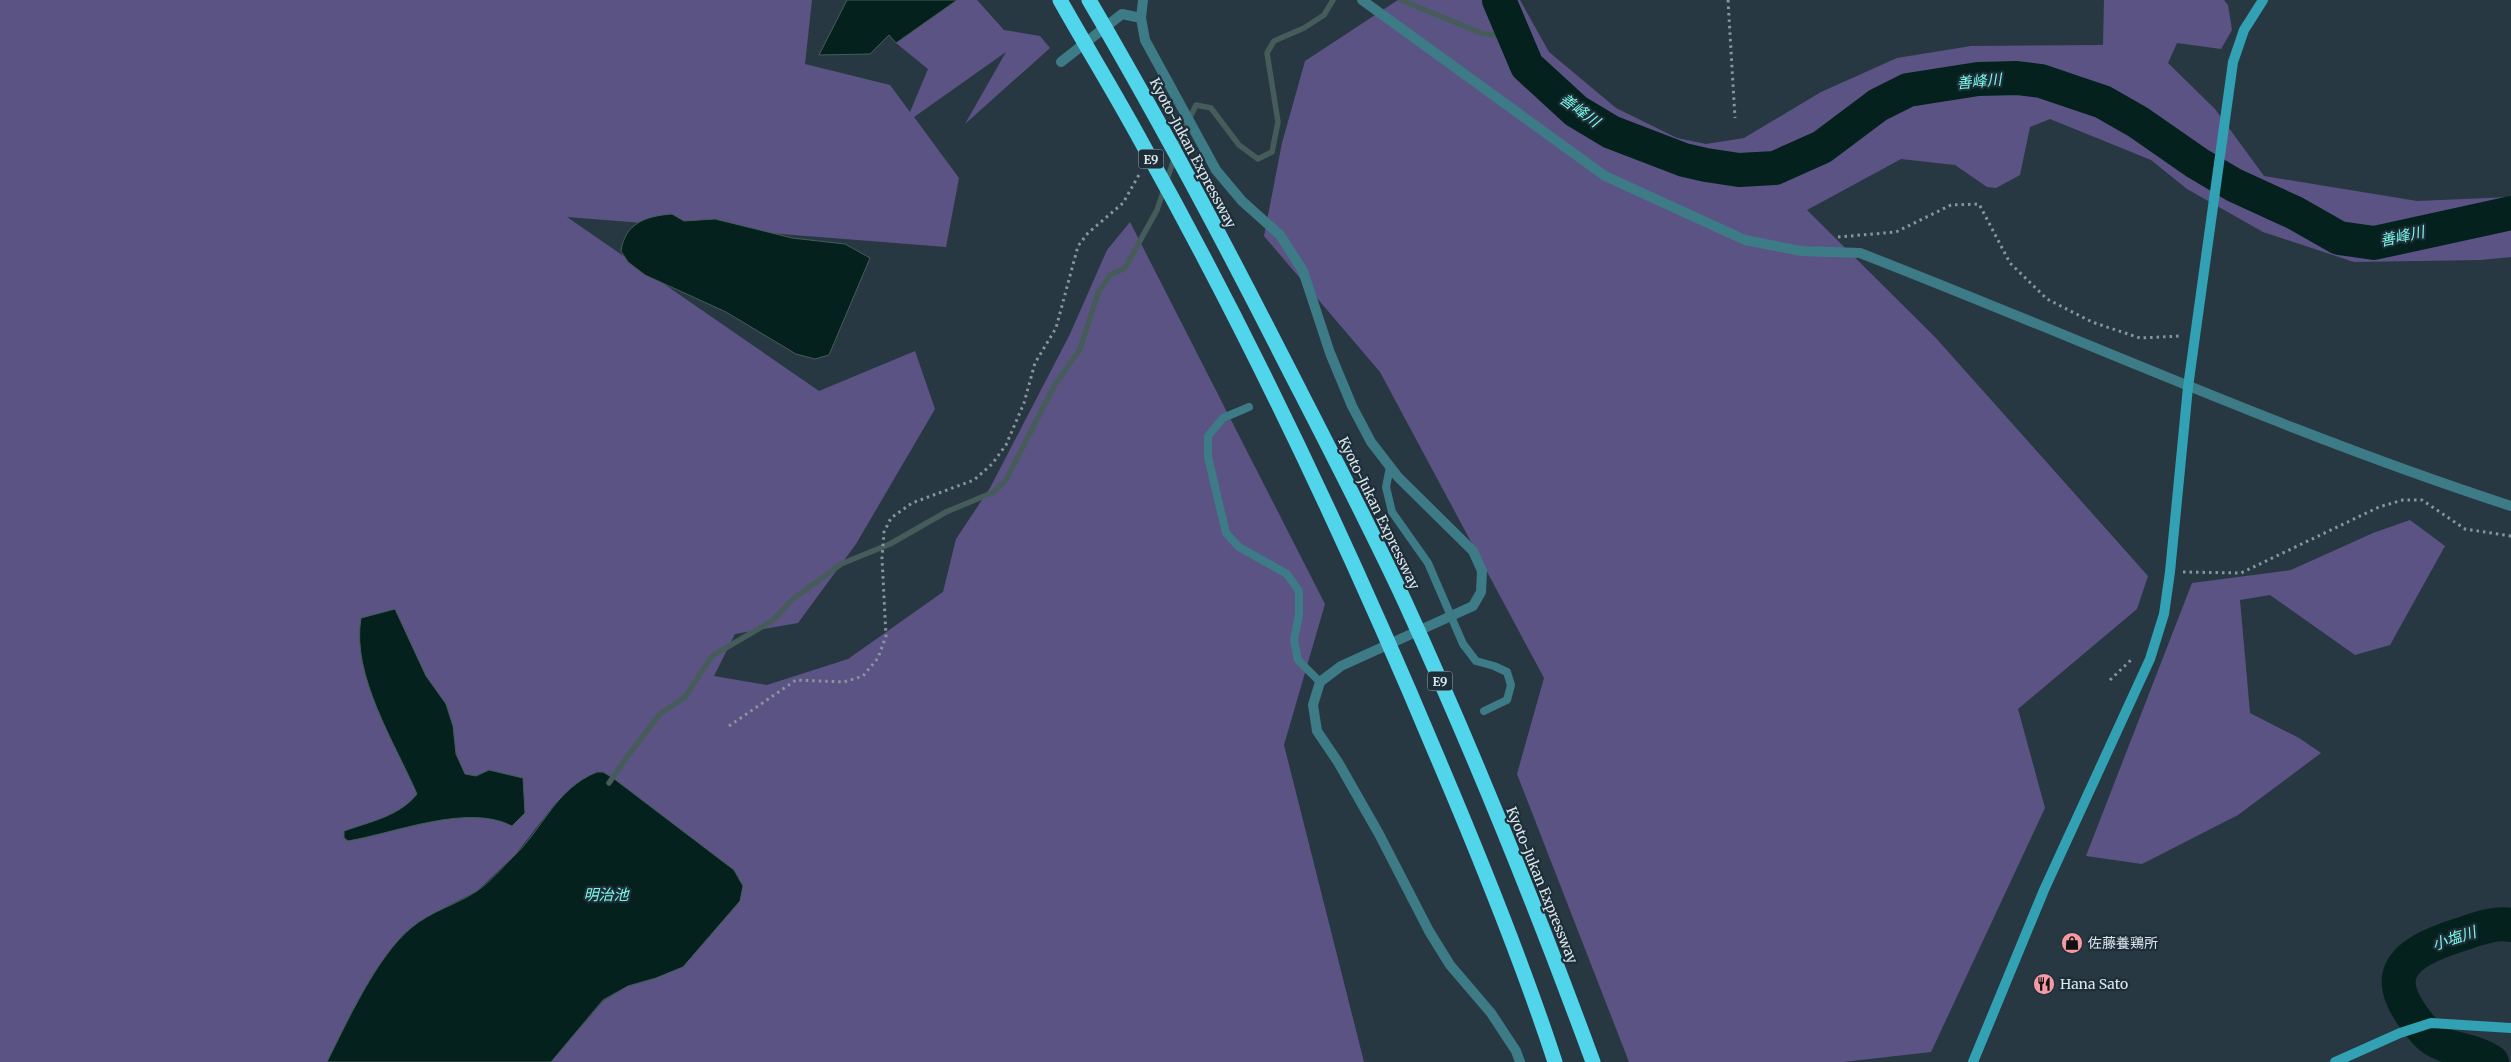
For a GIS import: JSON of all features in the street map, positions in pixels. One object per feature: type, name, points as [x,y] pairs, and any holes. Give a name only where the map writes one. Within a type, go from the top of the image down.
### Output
[{"type":"highway","name":"E9","points":[[1060,0],[1143,144],[1236,322],[1337,528],[1414,702],[1500,910],[1555,1062]]},
{"type":"highway","name":"Kyoto-Jukan Expressway","points":[[1090,0],[1165,134],[1259,312],[1363,517],[1449,701],[1542,928],[1593,1062]]},
{"type":"street","points":[[1143,0],[1141,18],[1145,40],[1216,170],[1242,202],[1280,235],[1303,271],[1330,353],[1352,406],[1371,442],[1398,477],[1473,550],[1482,571],[1482,592],[1473,606],[1342,666],[1320,682],[1313,705],[1317,731],[1338,762],[1379,834],[1429,931],[1450,965],[1491,1013],[1516,1051],[1520,1062]]},
{"type":"street","points":[[1362,0],[1605,176],[1745,240],[1801,251],[1860,253],[2188,387],[2457,488],[2511,506]]},
{"type":"street","points":[[1973,1062],[2044,890],[2150,658],[2164,614],[2170,572],[2188,387],[2197,335],[2212,204],[2224,135],[2233,62],[2244,30],[2263,0]]},
{"type":"street","points":[[1061,62],[1122,14],[1141,18]]},
{"type":"street","points":[[2335,1062],[2410,1029],[2431,1023],[2511,1028]]},
{"type":"lane","points":[[1249,407],[1223,418],[1208,436],[1208,457],[1226,533],[1239,548],[1287,574],[1299,591],[1299,615],[1294,640],[1298,660],[1320,682]]},
{"type":"lane","points":[[1390,467],[1386,487],[1392,512],[1428,564],[1463,644],[1476,661],[1507,672],[1512,685],[1507,700],[1484,711]]},
{"type":"path","points":[[1728,0],[1735,118]]},
{"type":"path","points":[[729,726],[796,680],[844,682],[863,676],[878,658],[886,636],[882,558],[884,532],[891,518],[912,503],[974,480],[992,464],[1006,445],[1024,403],[1035,364],[1056,328],[1078,246],[1088,233],[1123,203],[1136,183],[1143,165]]},
{"type":"path","points":[[1829,237],[1896,232],[1951,204],[1979,204],[2010,263],[2047,299],[2092,322],[2140,338],[2197,335]]},
{"type":"path","points":[[2170,572],[2241,573],[2354,518],[2403,500],[2422,500],[2465,529],[2511,536]]},
{"type":"shaded area","points":[[0,0],[812,0],[805,64],[890,85],[910,112],[928,69],[896,43],[957,0],[977,0],[1004,30],[1040,36],[1050,48],[965,124],[1006,52],[914,117],[959,178],[946,247],[567,217],[819,391],[915,351],[935,409],[856,544],[798,623],[735,634],[714,676],[767,685],[848,659],[943,592],[956,539],[990,488],[1070,334],[1107,250],[1130,222],[1325,604],[1284,745],[1364,1062],[551,1062],[603,1001],[628,986],[656,978],[743,886],[734,870],[613,778],[597,772],[554,805],[515,855],[477,891],[436,912],[411,928],[362,994],[327,1062],[0,1062]],"holes":[[[394,610],[426,676],[446,704],[453,726],[456,754],[465,774],[476,776],[489,770],[512,825],[496,819],[458,818],[362,838],[399,811],[417,794],[385,724]]]},
{"type":"shaded area","points":[[1398,0],[1520,0],[1549,52],[1616,108],[1677,138],[1706,144],[1744,138],[1821,92],[1897,58],[1971,46],[2103,45],[2104,0],[2224,0],[2228,5],[2232,30],[2221,49],[2177,43],[2168,63],[2215,109],[2264,176],[2417,201],[2511,197],[2511,257],[2481,260],[2354,262],[2263,232],[2187,189],[2151,160],[2050,119],[2030,127],[2020,175],[1996,188],[1987,187],[1955,165],[1901,159],[1807,210],[1935,337],[2148,576],[2137,609],[2018,709],[2045,808],[1931,1052],[1843,1062],[1629,1062],[1517,774],[1544,678],[1380,372],[1264,236],[1282,143],[1305,61]]},
{"type":"shaded area","points":[[2410,520],[2445,546],[2390,645],[2355,655],[2270,595],[2240,600],[2250,713],[2299,738],[2321,753],[2238,815],[2142,864],[2086,856],[2192,583],[2291,570],[2373,533]]},
{"type":"water","points":[[847,0],[957,0],[896,43],[889,35],[870,54],[819,55]]},
{"type":"water","points":[[672,214],[684,221],[715,219],[792,238],[845,244],[870,258],[829,355],[815,359],[796,354],[726,312],[645,275],[628,262],[621,251],[623,241],[632,228],[645,219]]},
{"type":"water","points":[[395,609],[426,676],[446,704],[453,726],[456,754],[465,774],[476,776],[489,770],[523,778],[525,813],[512,826],[494,820],[474,818],[453,819],[431,822],[348,841],[344,838],[344,831],[393,813],[410,802],[417,794],[377,708],[362,662],[361,618]]},
{"type":"water","name":"明治池","points":[[597,772],[603,772],[613,778],[734,870],[743,886],[740,901],[683,967],[656,978],[628,986],[603,1000],[551,1062],[327,1062],[364,990],[398,940],[419,922],[469,896],[487,883],[524,846],[560,799],[583,779]]},
{"type":"waterway","points":[[609,783],[660,714],[685,697],[712,656],[772,621],[793,599],[841,564],[890,544],[946,512],[994,492],[1006,480],[1054,386],[1080,349],[1098,293],[1110,275],[1125,268],[1157,210],[1183,132],[1196,105],[1211,108],[1239,145],[1258,159],[1272,152],[1278,122],[1267,53],[1274,41],[1304,28],[1324,15],[1333,0]]},
{"type":"waterway","points":[[1401,0],[1481,33],[1514,38]]},
{"type":"waterway","name":"善峰川","points":[[1499,0],[1527,66],[1576,111],[1611,132],[1684,160],[1706,165],[1739,170],[1775,168],[1822,147],[1878,105],[1908,90],[1978,79],[2017,78],[2041,81],[2103,102],[2138,122],[2197,163],[2234,185],[2295,213],[2339,238],[2374,243],[2511,213]]},
{"type":"waterway","name":"小塩川","points":[[2492,1062],[2484,1057],[2433,1039],[2411,1014],[2402,997],[2399,983],[2401,971],[2408,960],[2421,951],[2478,929],[2505,924],[2511,925]]},
{"type":"place","name":"佐藤養鶏所","points":[[2072,943]]},
{"type":"place","name":"Hana Sato","points":[[2044,984]]}]
